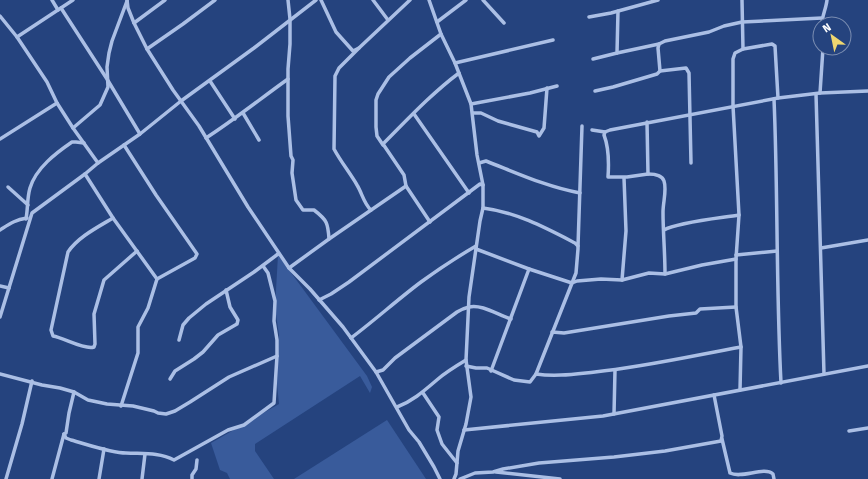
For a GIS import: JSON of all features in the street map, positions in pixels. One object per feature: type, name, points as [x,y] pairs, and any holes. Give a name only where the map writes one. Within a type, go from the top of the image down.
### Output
[{"type":"street","points":[[52,0],[107,78],[140,134]]},
{"type":"street","points":[[17,36],[73,0]]},
{"type":"street","points":[[127,0],[128,8],[134,23],[147,49],[199,126],[248,208],[278,254],[351,338],[376,372],[409,430],[434,467],[440,479]]},
{"type":"street","points":[[73,128],[100,104],[108,87],[107,67],[112,41],[127,0]]},
{"type":"street","points":[[134,23],[165,0]]},
{"type":"street","points":[[147,49],[215,0]]},
{"type":"street","points":[[288,0],[290,19],[288,116],[291,156],[293,160],[292,173],[296,200],[303,210],[314,210],[328,224],[329,239]]},
{"type":"street","points":[[0,230],[13,222],[26,218],[98,163],[140,134],[181,101],[210,81],[316,0]]},
{"type":"street","points":[[321,0],[336,32],[350,50],[353,51],[359,48]]},
{"type":"street","points":[[373,0],[388,20]]},
{"type":"street","points":[[371,210],[334,149],[335,76],[339,68],[410,0]]},
{"type":"street","points":[[429,0],[441,34],[455,63],[471,104],[483,185],[483,208],[471,274],[468,307],[466,366],[471,397],[458,451],[454,479]]},
{"type":"street","points":[[437,22],[466,0]]},
{"type":"street","points":[[483,0],[504,23]]},
{"type":"street","points":[[589,17],[658,0]]},
{"type":"street","points":[[742,0],[743,49]]},
{"type":"street","points":[[823,16],[826,10],[827,0]]},
{"type":"street","points":[[122,13],[128,8]]},
{"type":"street","points":[[617,53],[618,11]]},
{"type":"street","points":[[0,16],[17,36],[47,82],[57,103],[98,163]]},
{"type":"street","points":[[593,60],[659,44],[665,41],[709,32],[724,26],[742,22],[812,18]]},
{"type":"street","points":[[430,222],[406,186],[404,175],[377,136],[376,100],[378,94],[390,77],[410,58],[441,34]]},
{"type":"street","points":[[455,63],[553,40]]},
{"type":"street","points":[[659,44],[660,71]]},
{"type":"street","points":[[740,390],[741,347],[736,307],[736,257],[739,215],[733,106],[734,56],[735,53],[743,49],[772,44],[775,46],[777,251],[781,383]]},
{"type":"street","points":[[822,56],[818,94],[824,374]]},
{"type":"street","points":[[595,90],[613,87],[657,74],[660,71],[688,69],[691,163]]},
{"type":"street","points":[[385,148],[383,144],[442,86],[459,74]]},
{"type":"street","points":[[206,138],[236,119],[260,99],[288,79]]},
{"type":"street","points":[[210,81],[236,119]]},
{"type":"street","points":[[471,104],[530,93],[557,86]]},
{"type":"street","points":[[473,113],[481,113],[498,121],[537,132],[539,136],[544,128],[547,88]]},
{"type":"street","points":[[592,130],[605,132],[647,122],[776,98],[868,91]]},
{"type":"street","points":[[0,139],[57,103]]},
{"type":"street","points":[[243,113],[259,140]]},
{"type":"street","points":[[414,114],[469,193]]},
{"type":"street","points":[[647,122],[648,174]]},
{"type":"street","points":[[466,366],[487,368],[491,371],[520,381],[530,382],[536,374],[576,273],[582,126]]},
{"type":"street","points":[[605,132],[604,135],[609,163],[608,177],[624,178],[648,174],[656,175],[664,180],[665,274]]},
{"type":"street","points":[[26,218],[30,188],[36,175],[47,163],[72,142],[84,143]]},
{"type":"street","points":[[121,406],[138,353],[138,327],[148,308],[157,279],[195,258],[197,254],[156,195],[124,145]]},
{"type":"street","points":[[479,163],[486,161],[561,190],[580,193]]},
{"type":"street","points":[[85,174],[113,218],[157,279]]},
{"type":"street","points":[[622,280],[626,231],[624,178]]},
{"type":"street","points":[[319,300],[343,286],[480,184],[483,185]]},
{"type":"street","points":[[289,268],[406,186]]},
{"type":"street","points":[[8,187],[28,206]]},
{"type":"street","points":[[483,208],[510,214],[549,230],[578,246]]},
{"type":"street","points":[[0,317],[32,213]]},
{"type":"street","points":[[664,230],[688,223],[739,215]]},
{"type":"street","points":[[113,218],[83,237],[71,247],[68,252],[51,330],[53,336],[88,348],[94,347],[94,314],[104,280],[137,252]]},
{"type":"street","points":[[821,248],[868,240]]},
{"type":"street","points":[[476,248],[529,269],[572,283],[577,280],[622,280],[650,273],[665,274],[736,257],[777,251]]},
{"type":"street","points":[[351,338],[421,282],[447,264],[476,248]]},
{"type":"street","points":[[179,340],[183,325],[189,318],[278,254]]},
{"type":"street","points":[[64,434],[66,438],[71,440],[104,449],[125,453],[134,452],[167,456],[174,460],[228,430],[244,425],[274,403],[277,356],[277,340],[274,321],[275,301],[268,274],[263,266]]},
{"type":"street","points":[[491,371],[529,269]]},
{"type":"street","points":[[0,286],[9,288]]},
{"type":"street","points":[[170,379],[175,371],[203,352],[218,335],[237,324],[238,320],[230,306],[226,290]]},
{"type":"street","points":[[376,372],[383,370],[395,358],[457,312],[468,307],[477,307],[488,310],[511,319]]},
{"type":"street","points":[[552,332],[564,333],[669,316],[691,314],[696,313],[700,309],[736,307]]},
{"type":"street","points":[[536,374],[548,376],[571,375],[615,370],[741,347]]},
{"type":"street","points":[[0,374],[74,392],[88,400],[121,406],[134,406],[166,414],[175,411],[228,377],[277,356]]},
{"type":"street","points":[[397,407],[404,405],[423,393],[438,379],[466,360]]},
{"type":"street","points":[[464,430],[614,414],[868,366]]},
{"type":"street","points":[[614,414],[615,370]]},
{"type":"street","points":[[6,479],[22,424],[32,381]]},
{"type":"street","points":[[52,479],[64,434],[66,433],[74,392]]},
{"type":"street","points":[[423,393],[438,417],[437,430],[442,444],[457,463]]},
{"type":"street","points":[[714,395],[730,472],[730,479]]},
{"type":"street","points":[[849,431],[868,428]]},
{"type":"street","points":[[493,472],[539,463],[665,451],[717,442],[722,439]]},
{"type":"street","points":[[99,479],[104,449]]},
{"type":"street","points":[[142,479],[145,454]]},
{"type":"street","points":[[192,479],[192,475],[196,469],[197,460]]},
{"type":"street","points":[[460,479],[475,473],[493,472],[560,479]]},
{"type":"street","points":[[730,472],[734,475],[740,476],[771,472],[774,479]]},
{"type":"shaded area","points":[[278,255],[367,376],[372,387],[370,393],[360,376],[255,444],[255,451],[274,479],[230,479],[227,473],[220,470],[211,443],[279,404],[277,384],[279,335],[275,308]]},
{"type":"shaded area","points":[[387,420],[426,479],[294,479]]}]
